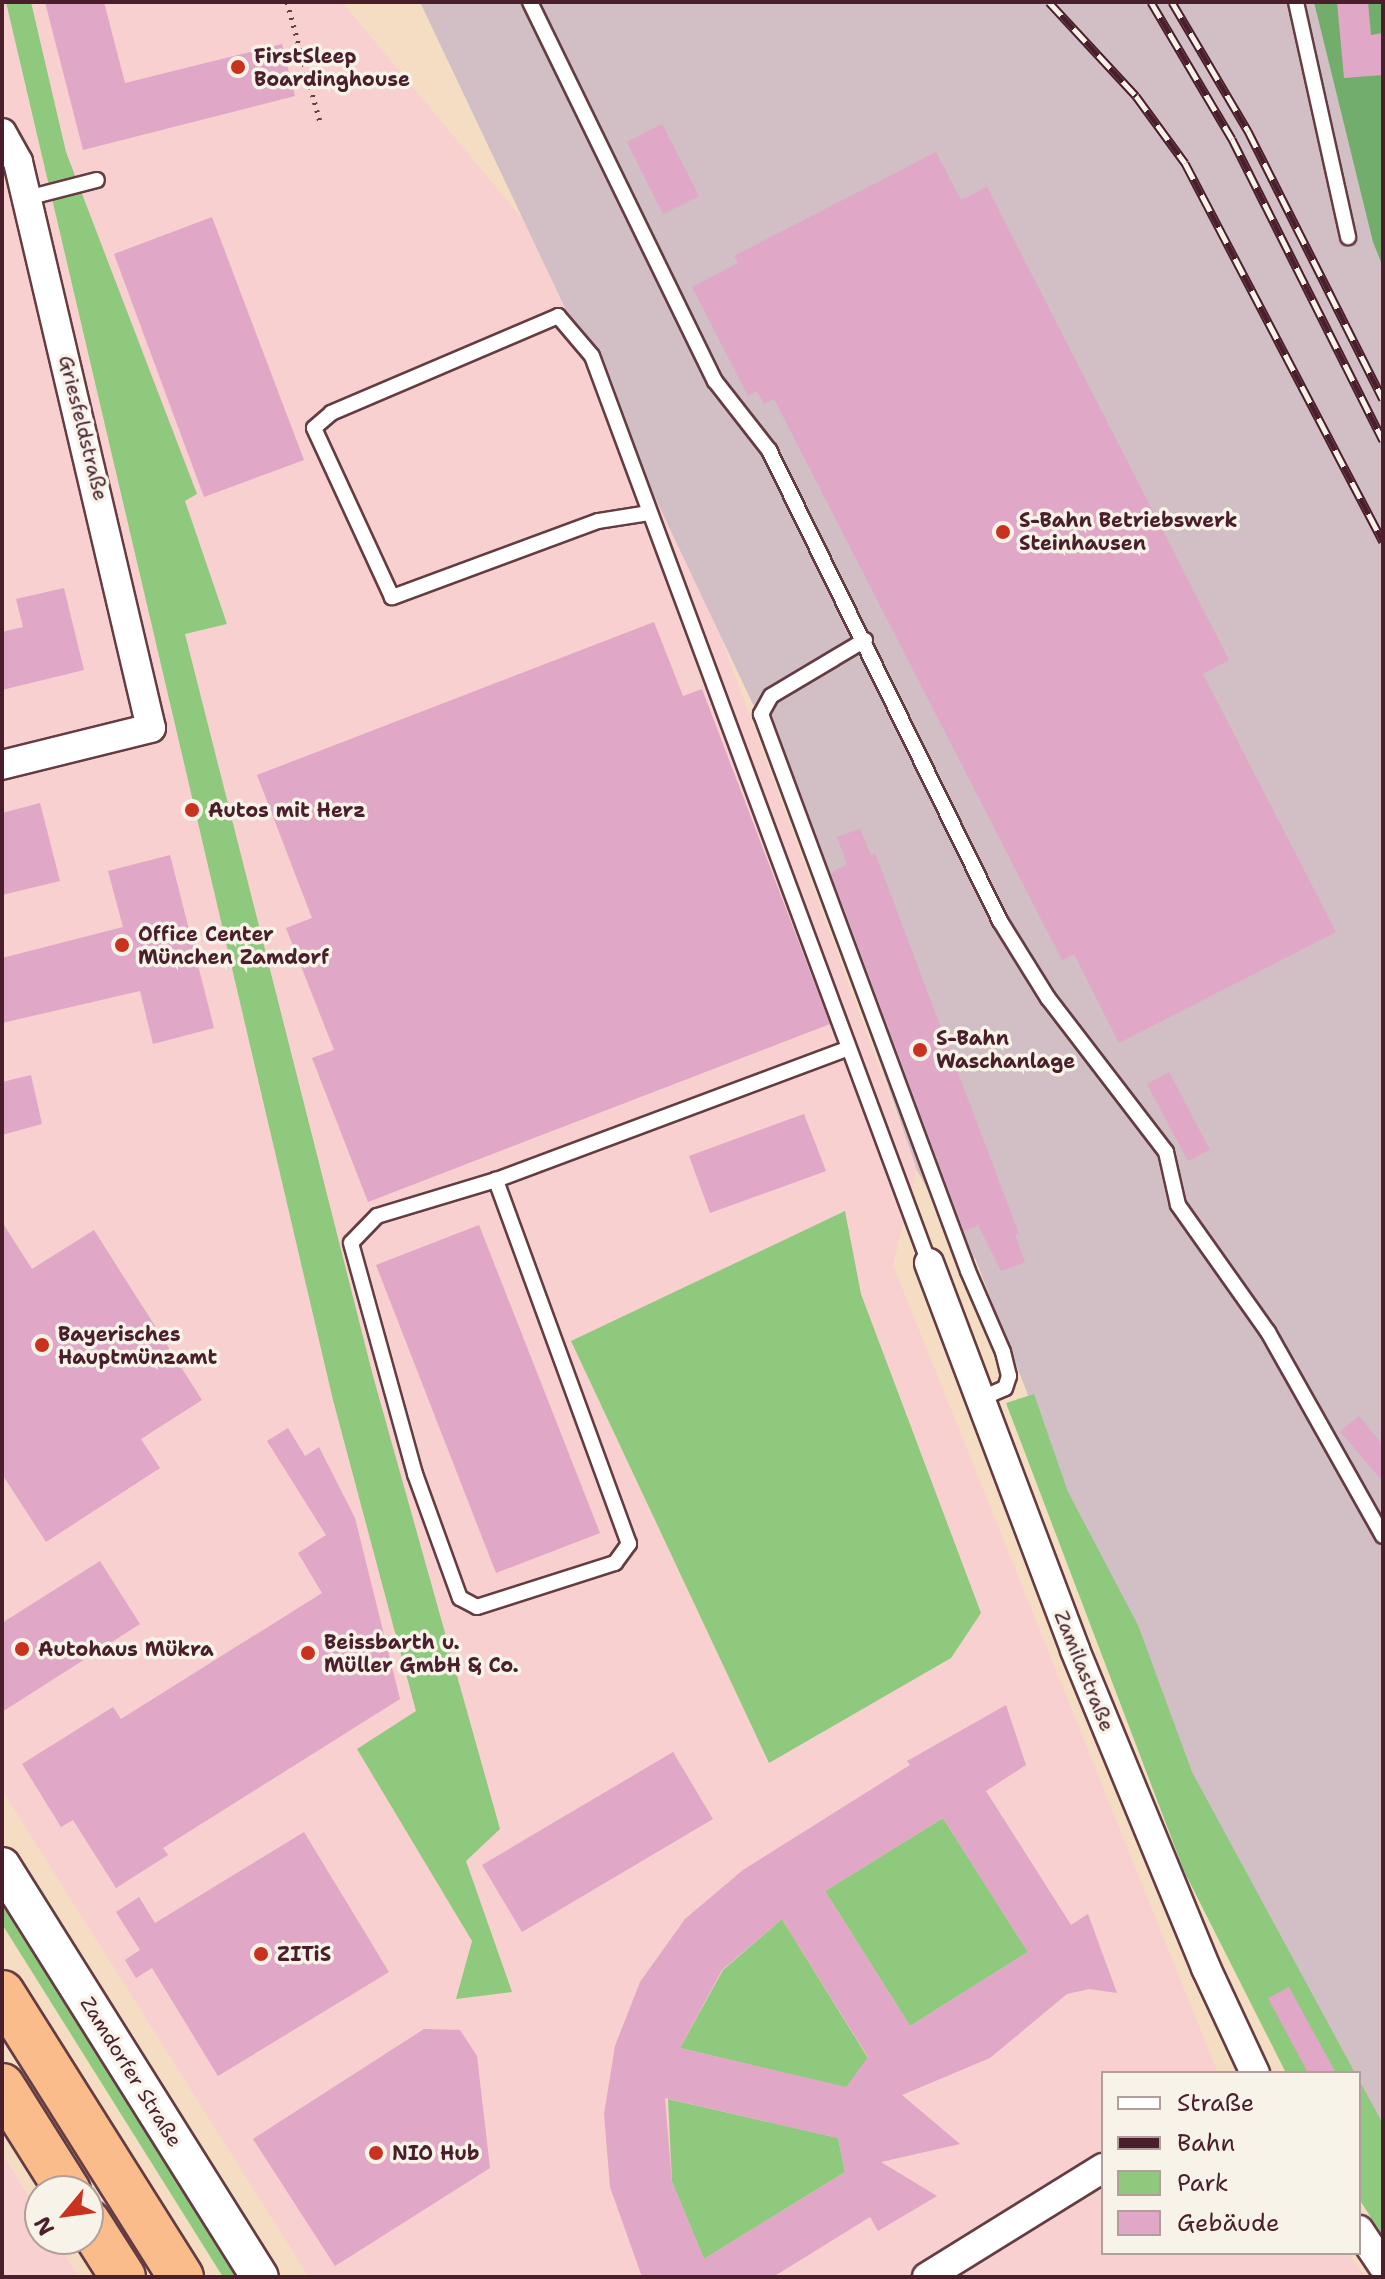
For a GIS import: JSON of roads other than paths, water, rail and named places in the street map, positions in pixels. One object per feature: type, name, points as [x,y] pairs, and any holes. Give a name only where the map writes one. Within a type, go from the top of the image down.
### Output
[{"type":"highway","points":[[2,1993],[181,2277]]},
{"type":"highway","points":[[2,2086],[58,2175]]},
{"type":"highway","points":[[104,2247],[123,2277]]},
{"type":"street","name":"Griesfeldstraße","points":[[2,133],[18,162],[151,728],[2,765]]},
{"type":"street","name":"Zamilastraße","points":[[929,1263],[1075,1650],[1206,1968],[1254,2071]]},
{"type":"street","name":"Zamdorfer Straße","points":[[2,1866],[260,2277]]},
{"type":"street","points":[[927,2277],[1101,2169]]},
{"type":"street","points":[[1361,2233],[1383,2266]]},
{"type":"lane","points":[[530,2],[715,381],[769,450],[865,640],[1000,921],[1048,998],[1166,1152],[1178,1205],[1268,1332],[1383,1536]]},
{"type":"lane","points":[[1296,2],[1348,237]]},
{"type":"lane","points":[[27,198],[97,180]]},
{"type":"lane","points":[[649,513],[598,521],[392,597],[314,428],[331,413],[558,316],[592,356],[929,1263]]},
{"type":"lane","points":[[865,640],[771,696],[761,714],[962,1256],[1003,1352],[1009,1376],[1005,1388],[980,1399]]},
{"type":"lane","points":[[496,1180],[629,1544],[615,1563],[477,1607],[460,1598],[415,1474],[355,1275],[351,1243],[377,1216],[496,1180],[847,1049]]},
{"type":"railway","points":[[1049,2],[1136,96],[1185,163],[1383,541]]},
{"type":"railway","points":[[1151,2],[1232,139],[1383,440]]},
{"type":"railway","points":[[1172,2],[1248,131],[1383,399]]},
{"type":"place","name":"FirstSleep Boardinghouse","points":[[238,67]]},
{"type":"place","name":"S-Bahn Betriebswerk Steinhausen","points":[[1003,532]]},
{"type":"place","name":"Autos mit Herz","points":[[192,810]]},
{"type":"place","name":"Office Center München Zamdorf","points":[[122,945]]},
{"type":"place","name":"S-Bahn Waschanlage","points":[[920,1050]]},
{"type":"place","name":"Bayerisches Hauptmünzamt","points":[[42,1345]]},
{"type":"place","name":"Autohaus Mükra","points":[[22,1649]]},
{"type":"place","name":"Beissbarth u. Müller GmbH & Co.","points":[[308,1653]]},
{"type":"place","name":"ZITiS","points":[[261,1954]]},
{"type":"place","name":"NIO Hub","points":[[376,2153]]}]
